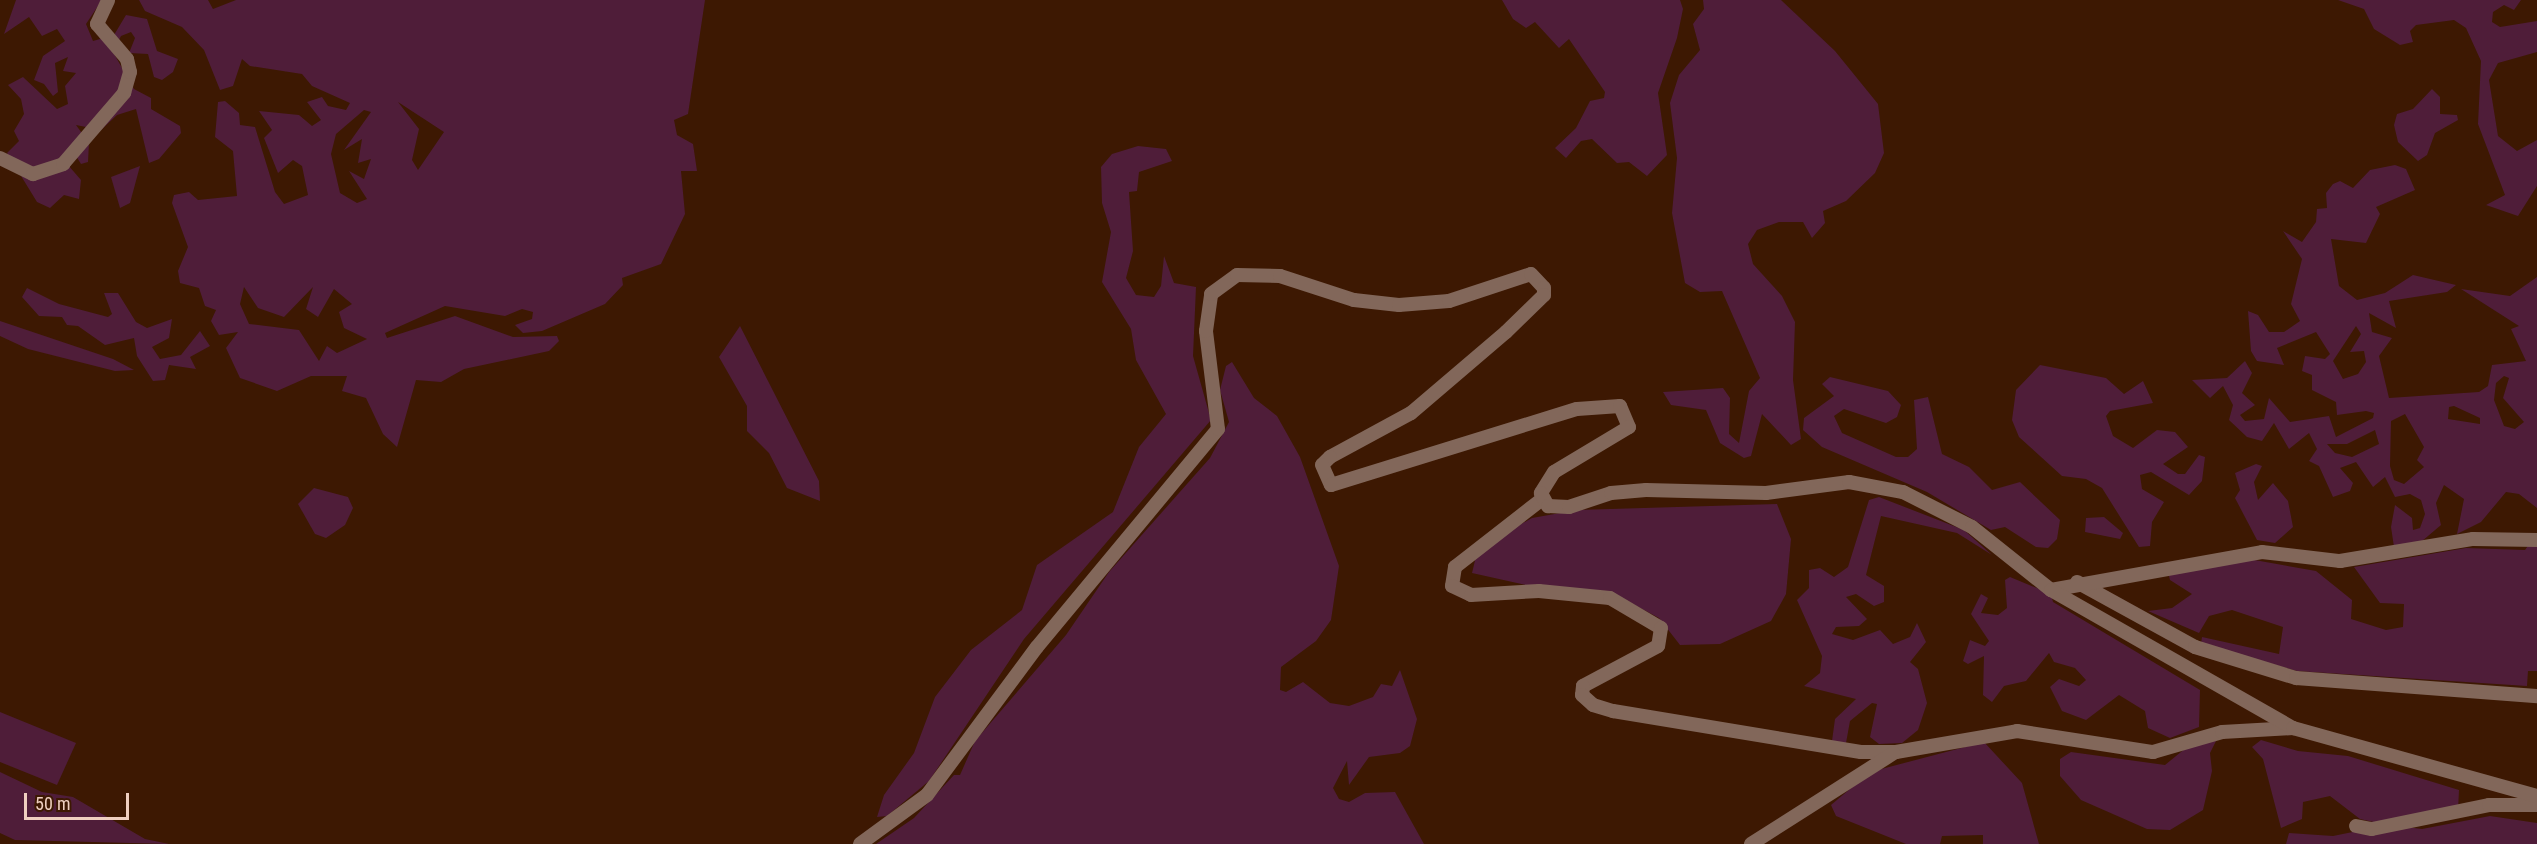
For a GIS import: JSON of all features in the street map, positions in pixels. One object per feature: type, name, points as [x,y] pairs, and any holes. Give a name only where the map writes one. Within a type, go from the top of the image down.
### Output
[{"type":"street","points":[[0,158],[33,174],[63,164],[124,93],[130,72],[127,59],[97,24],[108,0]]},
{"type":"street","points":[[860,844],[927,795],[1037,646],[1218,429],[1206,331],[1211,294],[1237,275],[1280,276],[1354,300],[1399,305],[1449,301],[1531,274],[1544,295],[1506,332],[1411,413],[1342,447],[1322,465],[1331,485],[1351,483],[1577,409],[1620,406],[1629,427],[1554,472],[1542,485],[1541,500],[1473,550],[1450,577],[1458,592],[1471,595],[1539,591],[1610,598],[1660,628],[1658,645],[1587,679],[1582,695],[1593,705],[1814,746],[1896,752],[2017,731],[2153,752],[2213,734],[2293,728]]},
{"type":"street","points":[[1541,500],[1558,508],[1623,492],[1766,493],[1850,482],[1903,492],[1972,527],[2051,590],[2293,728],[2537,796]]},
{"type":"street","points":[[2051,590],[2077,582],[2262,552],[2340,561],[2473,539],[2537,540]]},
{"type":"street","points":[[2077,582],[2195,648],[2296,678],[2537,696]]},
{"type":"street","points":[[1751,844],[1896,752]]},
{"type":"street","points":[[2356,826],[2372,829],[2489,806],[2537,805]]},
{"type":"shaded area","points":[[16,0],[102,0],[86,24],[93,41],[114,35],[126,15],[147,19],[157,51],[178,59],[173,72],[162,80],[154,77],[148,54],[129,53],[135,38],[131,32],[121,36],[113,52],[134,89],[151,98],[151,109],[180,126],[181,133],[159,159],[149,163],[136,109],[117,115],[101,130],[76,125],[89,143],[88,162],[81,164],[76,156],[68,165],[81,180],[79,199],[64,195],[50,208],[37,202],[7,153],[19,141],[14,131],[24,114],[21,99],[8,85],[23,77],[57,109],[68,104],[65,86],[76,73],[63,71],[68,57],[55,63],[58,92],[53,96],[44,84],[34,80],[43,56],[65,41],[57,29],[42,36],[29,17],[4,34]]},
{"type":"shaded area","points":[[139,0],[208,0],[213,9],[236,0],[705,0],[688,114],[674,120],[677,135],[693,144],[697,171],[681,171],[685,214],[661,264],[622,278],[623,285],[605,304],[542,331],[523,333],[515,325],[532,319],[533,312],[522,309],[505,316],[445,306],[385,333],[387,338],[455,316],[513,337],[557,336],[559,341],[549,351],[464,369],[441,382],[416,380],[397,447],[383,434],[366,398],[342,391],[347,376],[311,376],[277,391],[240,378],[226,348],[238,332],[219,335],[211,321],[216,310],[205,306],[199,288],[180,283],[178,271],[188,247],[172,203],[174,195],[189,192],[198,200],[237,196],[233,151],[215,137],[218,102],[225,101],[239,113],[240,125],[255,127],[275,192],[284,204],[308,195],[302,166],[293,160],[278,173],[264,138],[272,130],[259,111],[299,115],[312,126],[321,120],[307,102],[322,97],[328,106],[346,110],[350,103],[312,86],[302,74],[250,66],[242,59],[233,86],[220,90],[204,50],[182,27],[145,11]],"holes":[[[398,102],[444,132],[418,170],[412,160],[419,129]],[[364,110],[371,112],[344,150],[362,139],[358,163],[371,159],[364,179],[349,171],[367,199],[357,203],[340,193],[331,154],[336,134]],[[244,287],[258,308],[284,317],[313,287],[306,309],[318,317],[334,289],[352,304],[339,312],[344,328],[367,339],[337,353],[327,346],[319,361],[299,330],[249,324],[240,304]]]},
{"type":"shaded area","points":[[1502,0],[1680,0],[1683,9],[1677,38],[1658,93],[1667,155],[1647,176],[1629,162],[1617,163],[1592,139],[1581,141],[1566,158],[1555,148],[1576,128],[1590,101],[1604,98],[1605,92],[1569,39],[1559,48],[1535,22],[1526,28],[1513,19]]},
{"type":"shaded area","points":[[1703,0],[1781,0],[1835,51],[1878,104],[1884,153],[1875,173],[1846,201],[1823,211],[1825,223],[1812,238],[1803,222],[1779,222],[1757,230],[1748,244],[1753,264],[1782,296],[1795,322],[1793,380],[1801,439],[1791,445],[1762,414],[1751,456],[1744,458],[1720,443],[1706,410],[1671,405],[1663,392],[1723,388],[1730,398],[1729,434],[1739,443],[1749,391],[1760,378],[1722,291],[1700,292],[1685,283],[1672,213],[1677,158],[1670,103],[1679,75],[1700,50],[1693,24],[1704,9]]},
{"type":"shaded area","points":[[2338,0],[2521,0],[2514,10],[2504,5],[2493,12],[2492,22],[2500,27],[2537,21],[2537,52],[2498,63],[2489,80],[2498,136],[2517,151],[2537,140],[2537,186],[2518,216],[2486,205],[2505,195],[2478,124],[2481,61],[2466,28],[2454,20],[2416,25],[2410,31],[2413,42],[2400,45],[2374,29],[2364,9]]},
{"type":"shaded area","points":[[2432,89],[2440,97],[2440,114],[2457,115],[2458,120],[2435,133],[2427,155],[2418,161],[2398,142],[2394,125],[2397,114],[2413,109]]},
{"type":"shaded area","points":[[1138,146],[1166,149],[1172,161],[1139,172],[1137,191],[1129,192],[1133,251],[1126,278],[1136,295],[1154,297],[1161,286],[1164,256],[1174,283],[1196,287],[1193,356],[1211,420],[1024,639],[929,781],[887,816],[877,817],[884,795],[914,753],[935,697],[971,650],[1022,610],[1037,565],[1113,512],[1139,447],[1166,414],[1136,360],[1131,329],[1102,282],[1111,232],[1102,203],[1101,167],[1112,154]]},
{"type":"shaded area","points":[[2395,165],[2406,169],[2415,190],[2376,207],[2380,214],[2366,243],[2331,239],[2339,286],[2357,300],[2385,293],[2413,275],[2456,285],[2447,292],[2389,301],[2396,328],[2369,313],[2372,332],[2392,338],[2379,356],[2389,398],[2479,392],[2488,386],[2492,365],[2526,361],[2511,329],[2519,326],[2461,289],[2510,296],[2537,277],[2537,508],[2519,494],[2506,492],[2481,522],[2457,534],[2464,499],[2444,485],[2436,503],[2441,525],[2415,547],[2394,547],[2391,527],[2395,505],[2412,518],[2413,530],[2420,528],[2425,514],[2421,500],[2410,494],[2395,497],[2385,477],[2373,487],[2356,462],[2340,468],[2353,483],[2350,491],[2333,497],[2319,466],[2309,461],[2317,449],[2309,433],[2289,449],[2274,423],[2262,441],[2247,437],[2229,420],[2233,405],[2223,386],[2210,398],[2192,380],[2227,378],[2245,361],[2252,373],[2242,393],[2255,405],[2240,415],[2245,421],[2264,419],[2269,398],[2290,422],[2329,416],[2336,437],[2373,418],[2374,413],[2366,411],[2337,415],[2336,402],[2312,390],[2312,375],[2302,371],[2305,356],[2325,359],[2330,354],[2316,332],[2277,348],[2284,365],[2257,361],[2251,351],[2248,311],[2258,315],[2269,332],[2284,332],[2300,321],[2291,304],[2302,259],[2283,231],[2302,242],[2316,222],[2317,209],[2327,208],[2326,193],[2333,184],[2340,181],[2353,188],[2370,170]],"holes":[[[2356,326],[2361,334],[2350,352],[2364,351],[2366,362],[2358,374],[2343,379],[2333,361]],[[2504,376],[2509,378],[2503,398],[2524,422],[2515,429],[2504,426],[2494,400],[2496,383]],[[2454,406],[2480,418],[2480,424],[2448,419],[2449,407]],[[2405,414],[2424,447],[2417,460],[2424,467],[2404,484],[2394,480],[2390,466],[2391,421]],[[2375,430],[2379,444],[2352,457],[2335,453],[2327,444],[2347,444]]]},
{"type":"shaded area","points":[[140,166],[130,203],[120,208],[111,177]]},
{"type":"shaded area","points":[[27,288],[59,304],[108,317],[112,314],[104,293],[118,293],[136,322],[147,328],[172,319],[169,338],[152,347],[160,359],[181,355],[200,331],[210,346],[190,357],[196,369],[169,365],[165,380],[153,381],[137,356],[134,338],[105,345],[78,326],[67,325],[62,317],[39,316],[22,297]]},
{"type":"shaded area","points":[[0,321],[113,359],[134,370],[115,371],[28,349],[0,336]]},
{"type":"shaded area","points":[[740,326],[819,481],[820,501],[787,488],[769,453],[747,431],[747,406],[719,357]]},
{"type":"shaded area","points":[[1232,362],[1254,398],[1277,416],[1300,457],[1339,566],[1331,620],[1316,641],[1281,667],[1280,690],[1286,692],[1303,682],[1330,703],[1349,706],[1373,697],[1381,684],[1392,686],[1400,670],[1417,719],[1410,746],[1400,753],[1369,757],[1349,785],[1347,761],[1333,788],[1339,799],[1349,802],[1365,793],[1395,792],[1424,844],[876,844],[914,818],[954,775],[960,775],[975,741],[1066,635],[1109,572],[1210,458],[1229,422],[1220,390],[1226,366]]},
{"type":"shaded area","points":[[2040,365],[2106,378],[2124,394],[2143,381],[2153,403],[2110,411],[2106,416],[2113,436],[2133,448],[2157,430],[2175,432],[2188,447],[2163,464],[2178,474],[2185,474],[2199,455],[2205,457],[2202,481],[2189,495],[2151,472],[2140,475],[2142,489],[2164,502],[2152,522],[2150,546],[2139,547],[2102,488],[2086,479],[2062,476],[2019,437],[2012,420],[2016,390]]},
{"type":"shaded area","points":[[1830,377],[1888,391],[1901,405],[1897,417],[1886,423],[1844,409],[1834,416],[1842,433],[1896,457],[1908,457],[1917,449],[1914,400],[1928,397],[1942,454],[1969,467],[1992,490],[2020,482],[2060,520],[2057,539],[2048,548],[2036,547],[2005,527],[1991,530],[1927,492],[1822,447],[1803,430],[1804,418],[1834,396],[1822,384]]},
{"type":"shaded area","points":[[2256,464],[2262,466],[2254,482],[2258,500],[2273,483],[2288,501],[2293,527],[2275,543],[2257,540],[2235,498],[2240,490],[2235,473]]},
{"type":"shaded area","points":[[314,488],[348,497],[353,508],[345,525],[326,538],[315,534],[298,504]]},
{"type":"shaded area","points":[[1879,497],[1964,530],[1992,555],[1957,533],[1881,516],[1866,575],[1884,586],[1884,602],[1874,606],[1856,594],[1846,597],[1867,619],[1859,626],[1836,627],[1832,634],[1853,640],[1880,630],[1893,644],[1910,637],[1917,623],[1926,642],[1910,662],[1918,669],[1927,703],[1918,730],[1902,743],[1879,744],[1870,737],[1877,704],[1872,703],[1850,721],[1846,743],[1832,741],[1835,719],[1856,699],[1804,686],[1820,673],[1822,656],[1797,600],[1809,588],[1809,570],[1820,568],[1834,577],[1848,567],[1869,500]]},
{"type":"shaded area","points":[[1777,504],[1791,539],[1786,594],[1771,621],[1720,644],[1680,645],[1659,618],[1616,595],[1548,590],[1472,573],[1478,548],[1532,518],[1577,510]]},
{"type":"shaded area","points":[[2104,517],[2123,533],[2120,539],[2085,532],[2086,518]]},
{"type":"shaded area","points":[[2530,543],[2537,544],[2537,671],[2528,671],[2527,686],[2297,671],[2201,644],[2202,637],[2279,654],[2283,627],[2232,610],[2209,616],[2199,633],[2148,611],[2172,608],[2192,594],[2170,580],[2168,572],[2249,559],[2316,571],[2352,600],[2351,619],[2386,630],[2403,627],[2404,604],[2380,603],[2354,567],[2466,548],[2525,550]]},
{"type":"shaded area","points":[[2010,577],[2051,594],[2053,602],[2200,690],[2199,727],[2170,738],[2148,728],[2145,711],[2119,695],[2086,720],[2062,711],[2050,687],[2059,679],[2079,686],[2086,680],[2075,668],[2054,662],[2049,653],[2026,681],[2004,686],[1992,702],[1983,695],[1984,656],[1968,664],[1963,661],[1970,640],[1985,646],[1989,641],[1971,614],[1981,594],[1988,598],[1981,613],[1998,615],[2007,608],[2005,580]]},
{"type":"shaded area","points":[[0,712],[76,743],[57,785],[0,762]]},
{"type":"shaded area","points":[[2217,739],[2210,753],[2212,771],[2203,810],[2170,830],[2147,829],[2081,800],[2060,776],[2060,759],[2071,752],[2165,765],[2192,743]]},
{"type":"shaded area","points":[[2261,740],[2298,751],[2348,756],[2459,790],[2458,811],[2406,827],[2422,829],[2490,816],[2537,823],[2537,844],[2286,844],[2289,833],[2333,836],[2387,825],[2360,819],[2330,796],[2303,802],[2302,819],[2281,828],[2263,759],[2252,747]]},
{"type":"shaded area","points":[[1984,742],[2022,783],[2039,844],[1983,844],[1983,835],[1942,836],[1940,844],[1906,844],[1836,816],[1831,805],[1870,772]]},
{"type":"shaded area","points":[[0,772],[42,792],[73,797],[145,839],[169,844],[15,840],[0,833]]}]
